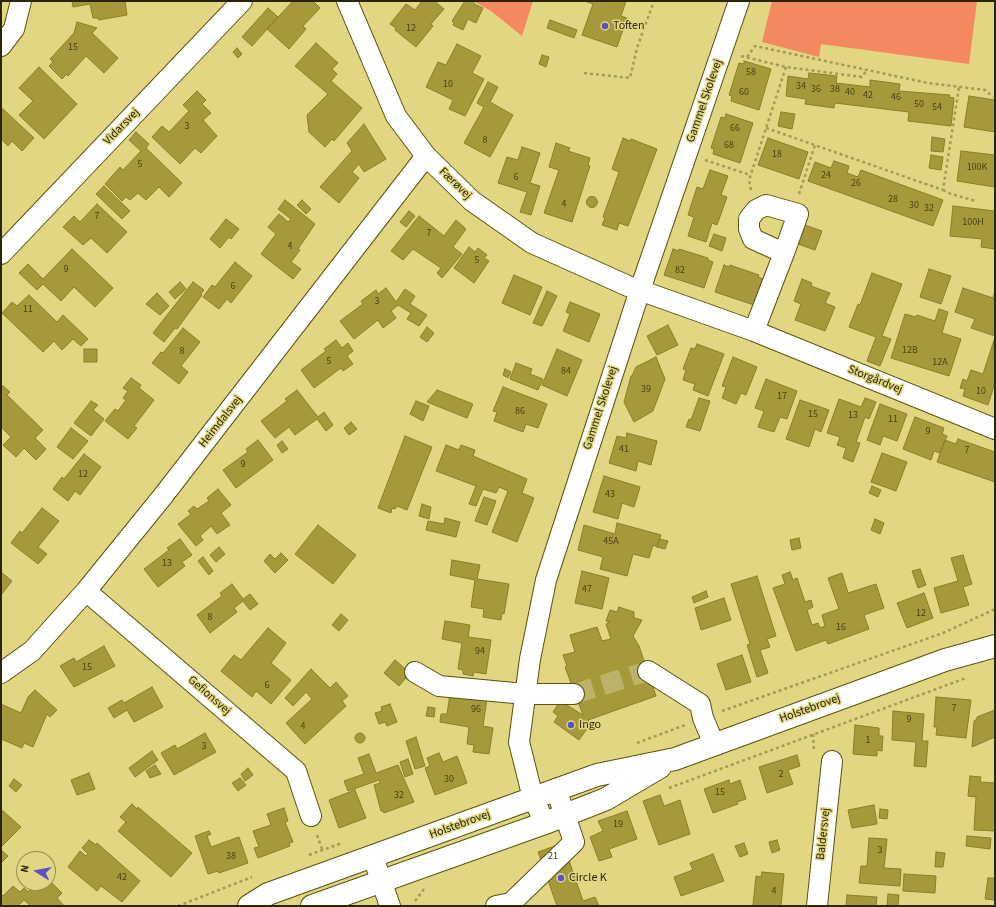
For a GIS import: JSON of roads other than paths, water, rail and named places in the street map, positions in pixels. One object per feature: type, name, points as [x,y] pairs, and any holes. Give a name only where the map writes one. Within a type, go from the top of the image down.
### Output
[{"type":"main road","name":"Holstebrovej","points":[[945,660],[995,634]]},
{"type":"main road","name":"Holstebrovej","points":[[312,906],[545,823],[606,799],[675,759],[714,744],[945,660],[995,646]]},
{"type":"main road","name":"Holstebrovej","points":[[249,906],[268,894],[373,857],[556,789],[597,775],[675,759]]},
{"type":"street","points":[[1,46],[14,29],[22,1]]},
{"type":"street","name":"Vidarsvej","points":[[1,254],[242,1]]},
{"type":"street","name":"Færøvej","points":[[347,1],[396,116],[426,156],[472,201],[532,243],[559,257],[640,290]]},
{"type":"street","name":"Gammel Skolevej","points":[[545,823],[533,798],[519,742],[530,660],[546,580],[640,290],[740,1]]},
{"type":"street","name":"Heimdalsvej","points":[[1,673],[32,651],[86,591],[163,496],[426,156]]},
{"type":"street","points":[[754,331],[784,253],[798,214],[766,205],[756,210],[749,219],[749,230],[753,239],[784,253]]},
{"type":"street","name":"Storgårdvej","points":[[640,290],[754,331],[995,429]]},
{"type":"street","name":"Gefionsvej","points":[[86,591],[296,771],[311,816]]},
{"type":"street","points":[[648,671],[700,704],[703,718],[714,744]]},
{"type":"street","points":[[415,672],[439,686],[525,694],[574,694]]},
{"type":"street","name":"Baldersvej","points":[[816,906],[832,761]]},
{"type":"street","points":[[496,906],[511,903],[574,842],[556,789]]},
{"type":"street","points":[[373,857],[390,906]]},
{"type":"tunnel","points":[[574,694],[648,671]]},
{"type":"place","name":"Toften","points":[[605,26]]},
{"type":"place","name":"Ingo","points":[[571,725]]},
{"type":"place","name":"Circle K","points":[[561,878]]}]
